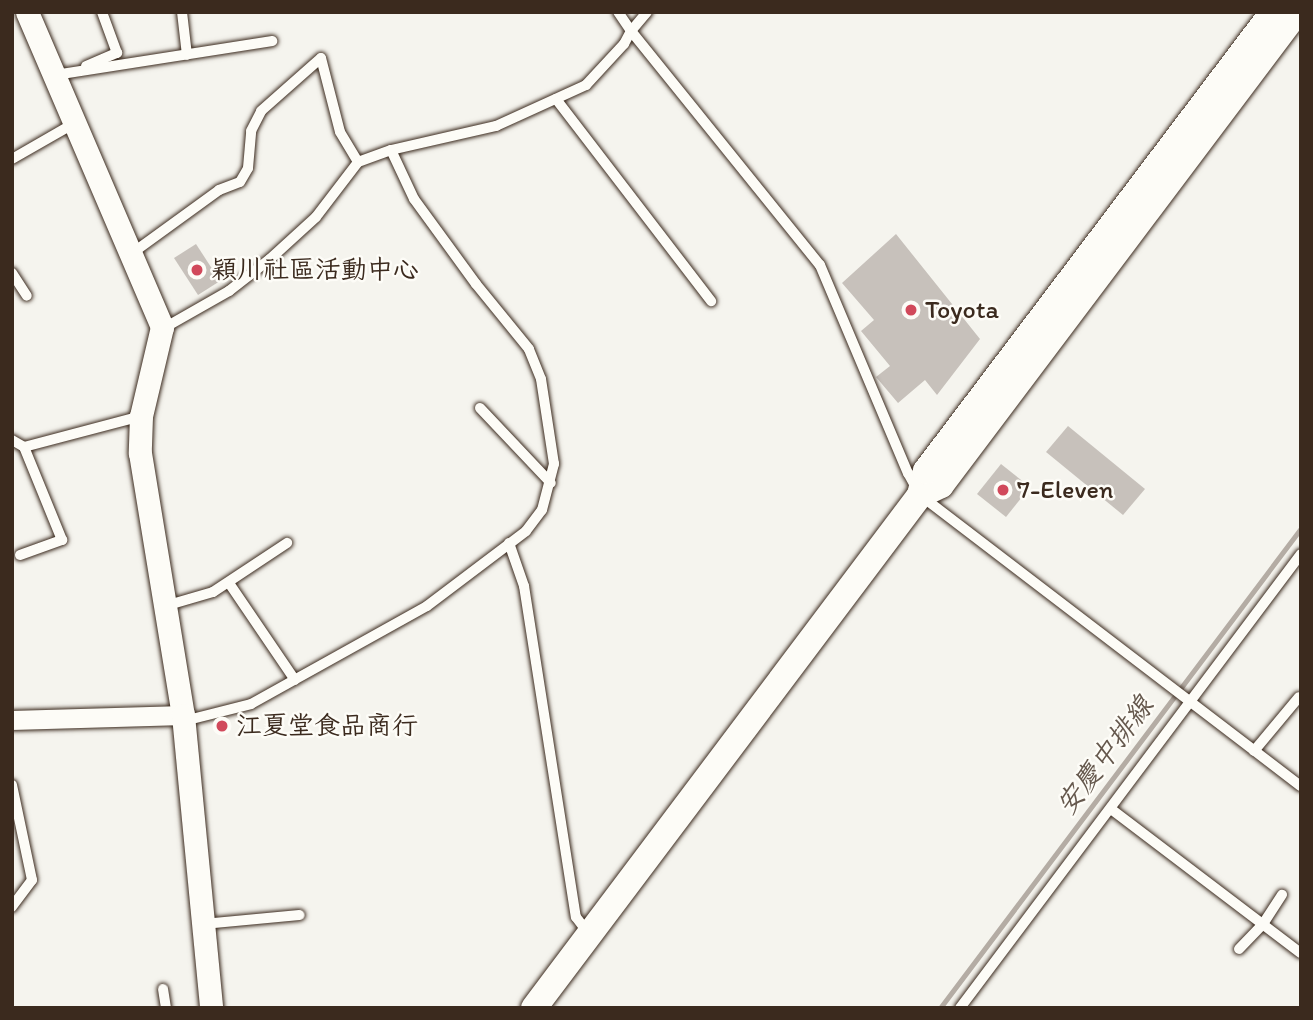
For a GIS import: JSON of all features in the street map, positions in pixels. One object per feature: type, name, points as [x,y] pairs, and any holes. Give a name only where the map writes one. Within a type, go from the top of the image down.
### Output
[{"type":"main road","points":[[534,1008],[920,495],[926,471],[1273,12]]},
{"type":"main road","points":[[920,495],[941,485],[1297,12]]},
{"type":"street","points":[[27,12],[60,74],[73,124],[162,329],[141,416],[140,453],[184,718],[211,1008]]},
{"type":"street","points":[[13,717],[184,718]]},
{"type":"lane","points":[[60,74],[117,53],[102,12]]},
{"type":"lane","points":[[182,12],[187,55]]},
{"type":"lane","points":[[618,12],[820,265],[908,473],[920,495],[1301,786]]},
{"type":"lane","points":[[162,329],[229,291],[270,259],[316,217],[358,162],[391,150],[496,127],[586,85],[624,44],[647,12]]},
{"type":"lane","points":[[60,74],[272,41]]},
{"type":"lane","points":[[130,254],[219,190],[240,182],[248,167],[251,131],[261,111],[321,58],[340,132],[358,162]]},
{"type":"lane","points":[[556,99],[711,301]]},
{"type":"lane","points":[[12,159],[73,124]]},
{"type":"lane","points":[[184,718],[251,704],[427,606],[526,531],[542,510],[554,464],[541,379],[529,349],[476,284],[414,199],[391,150]]},
{"type":"lane","points":[[12,273],[27,296]]},
{"type":"lane","points":[[480,408],[551,483]]},
{"type":"lane","points":[[24,447],[141,416]]},
{"type":"lane","points":[[12,440],[24,447],[62,540],[20,555]]},
{"type":"lane","points":[[165,606],[213,592],[288,543]]},
{"type":"lane","points":[[509,543],[524,586],[576,918],[590,935]]},
{"type":"lane","points":[[960,1008],[1301,554]]},
{"type":"lane","points":[[229,583],[295,680]]},
{"type":"lane","points":[[1254,751],[1299,697]]},
{"type":"lane","points":[[12,785],[32,880],[12,907]]},
{"type":"lane","points":[[1111,809],[1301,953]]},
{"type":"lane","points":[[1239,949],[1263,924],[1282,895]]},
{"type":"lane","points":[[203,924],[300,915]]},
{"type":"lane","points":[[163,989],[166,1008]]},
{"type":"building","name":"Toyota","points":[[896,234],[980,339],[937,395],[925,380],[898,403],[876,377],[890,366],[861,331],[874,320],[842,283]]},
{"type":"building","name":"穎川社區活動中心","points":[[196,244],[220,281],[198,295],[174,258]]},
{"type":"building","points":[[1068,426],[1145,489],[1123,515],[1046,452]]},
{"type":"building","name":"7-Eleven","points":[[1001,464],[1030,487],[1006,517],[977,494]]},
{"type":"waterway","name":"安慶中排線","points":[[940,1008],[1301,528]]},
{"type":"place","name":"穎川社區活動中心","points":[[197,270]]},
{"type":"place","name":"Toyota","points":[[911,310]]},
{"type":"place","name":"7-Eleven","points":[[1003,490]]},
{"type":"place","name":"江夏堂食品商行","points":[[222,726]]}]
